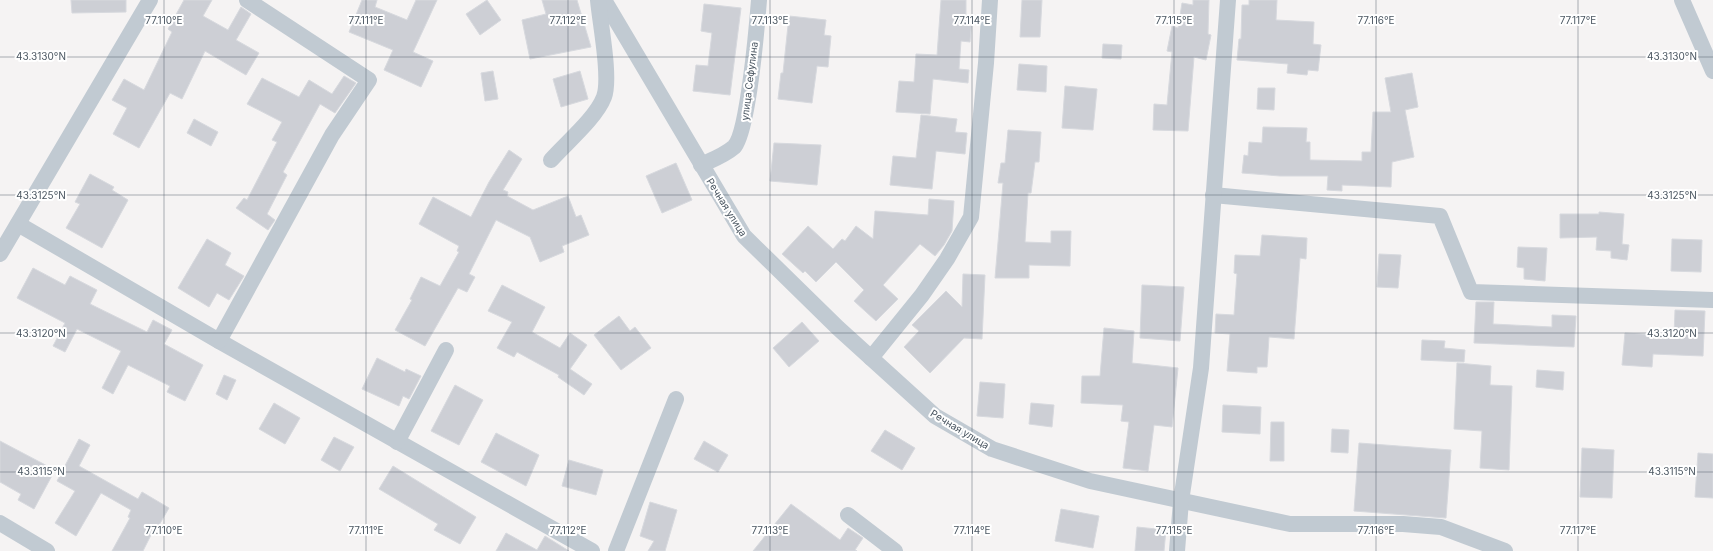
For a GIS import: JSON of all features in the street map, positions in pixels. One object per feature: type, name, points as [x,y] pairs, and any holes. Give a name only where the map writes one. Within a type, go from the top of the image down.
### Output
[{"type":"street","points":[[0,254],[150,0]]},
{"type":"street","points":[[219,341],[332,135],[369,80],[247,0]]},
{"type":"street","points":[[551,160],[597,110],[604,96],[607,82],[598,0]]},
{"type":"street","name":"Речная улица","points":[[604,0],[744,236],[838,328],[935,416],[992,449],[1090,481],[1290,524],[1403,524],[1440,527],[1505,551]]},
{"type":"street","name":"улица Сефулина","points":[[701,165],[734,148],[739,141],[746,113],[759,0]]},
{"type":"street","points":[[871,358],[922,295],[947,259],[972,217],[986,63],[990,0]]},
{"type":"street","points":[[1177,551],[1181,501],[1200,368],[1228,0]]},
{"type":"street","points":[[1682,0],[1713,71]]},
{"type":"street","points":[[1214,195],[1440,216],[1471,292],[1713,300]]},
{"type":"street","points":[[18,224],[219,341],[592,551]]},
{"type":"street","points":[[397,442],[446,350]]},
{"type":"street","points":[[616,551],[676,399]]},
{"type":"street","points":[[848,515],[895,551]]},
{"type":"street","points":[[0,523],[46,551]]},
{"type":"building","points":[[71,0],[126,0],[126,12],[72,13]]},
{"type":"building","points":[[184,0],[212,0],[203,16],[228,30],[241,7],[251,14],[236,40],[259,53],[246,75],[205,51],[182,99],[170,93],[139,148],[113,134],[127,108],[112,100],[124,79],[144,90],[172,32],[168,29]]},
{"type":"building","points":[[362,0],[377,0],[375,7],[407,20],[416,0],[437,0],[413,52],[433,61],[421,87],[384,70],[393,50],[349,32]]},
{"type":"building","points":[[487,0],[501,20],[480,35],[466,14]]},
{"type":"building","points":[[542,0],[577,0],[591,47],[530,59],[522,20],[546,14]]},
{"type":"building","points":[[941,0],[966,0],[966,15],[972,16],[970,42],[961,41],[959,69],[969,70],[968,83],[933,79],[930,114],[896,112],[899,81],[914,82],[916,54],[937,55]]},
{"type":"building","points":[[1022,0],[1042,0],[1040,37],[1020,37]]},
{"type":"building","points":[[1193,0],[1209,0],[1208,34],[1211,35],[1206,60],[1194,57],[1188,131],[1153,130],[1154,104],[1167,105],[1172,52],[1167,51],[1172,26],[1178,28],[1182,3],[1193,5]]},
{"type":"building","points":[[1249,0],[1277,0],[1276,20],[1314,22],[1313,44],[1321,45],[1318,71],[1308,70],[1307,75],[1287,73],[1288,64],[1237,60],[1239,39],[1241,39],[1242,5],[1249,5]]},
{"type":"building","points":[[704,4],[741,8],[730,95],[693,91],[696,65],[708,66],[712,33],[701,31]]},
{"type":"building","points":[[789,16],[826,20],[824,35],[831,36],[828,67],[817,66],[812,103],[778,99],[781,73],[783,73]]},
{"type":"building","points":[[1103,44],[1122,45],[1121,59],[1102,58]]},
{"type":"building","points":[[1019,64],[1047,66],[1046,92],[1017,90]]},
{"type":"building","points":[[493,71],[498,99],[485,101],[481,73]]},
{"type":"building","points":[[580,71],[588,99],[561,107],[553,79]]},
{"type":"building","points":[[1412,73],[1418,107],[1405,110],[1414,157],[1392,162],[1391,187],[1342,185],[1342,191],[1327,190],[1328,176],[1280,176],[1242,173],[1244,155],[1248,156],[1249,142],[1262,143],[1263,127],[1307,128],[1306,142],[1310,142],[1310,160],[1362,161],[1362,152],[1371,152],[1373,112],[1391,112],[1385,78]]},
{"type":"building","points":[[344,76],[356,83],[335,113],[320,104],[283,172],[287,175],[267,214],[275,220],[268,230],[236,208],[244,198],[247,200],[277,142],[272,140],[282,122],[247,104],[262,78],[299,97],[309,80],[332,94]]},
{"type":"building","points":[[1065,86],[1097,89],[1093,130],[1062,128]]},
{"type":"building","points":[[1258,88],[1275,88],[1274,110],[1257,109]]},
{"type":"building","points":[[921,115],[957,119],[955,132],[967,133],[965,154],[936,151],[932,189],[890,185],[893,156],[916,158]]},
{"type":"building","points":[[194,119],[218,132],[211,146],[187,133]]},
{"type":"building","points":[[1008,130],[1041,132],[1039,162],[1035,162],[1031,193],[1028,193],[1025,242],[1051,243],[1051,231],[1071,231],[1070,266],[1029,265],[1029,278],[995,278],[1003,183],[998,183],[1001,163],[1005,163]]},
{"type":"building","points":[[774,143],[821,145],[817,185],[770,181]]},
{"type":"building","points":[[509,150],[522,159],[503,190],[508,192],[507,196],[533,210],[568,196],[576,217],[581,215],[589,235],[562,246],[564,252],[540,262],[530,237],[496,220],[469,274],[475,277],[467,292],[458,288],[425,346],[395,330],[412,300],[410,299],[421,277],[440,286],[459,252],[457,251],[459,246],[419,224],[433,197],[471,217],[489,182]]},
{"type":"building","points":[[676,163],[692,200],[662,213],[646,176]]},
{"type":"building","points":[[90,174],[114,187],[112,190],[128,200],[102,248],[66,228],[80,204],[75,202]]},
{"type":"building","points":[[929,199],[954,201],[952,231],[944,245],[935,256],[920,244],[883,285],[898,299],[876,321],[854,301],[864,290],[836,262],[816,282],[805,271],[803,273],[782,254],[808,226],[833,249],[842,239],[845,241],[856,226],[873,239],[875,211],[928,215]]},
{"type":"building","points":[[1599,212],[1624,214],[1622,244],[1629,245],[1627,260],[1611,258],[1611,251],[1596,250],[1597,237],[1560,238],[1560,214],[1599,214]]},
{"type":"building","points":[[1262,235],[1307,238],[1306,259],[1300,258],[1294,339],[1269,337],[1267,367],[1257,367],[1257,373],[1227,371],[1230,334],[1215,333],[1216,314],[1234,315],[1237,274],[1234,273],[1235,255],[1260,256]]},
{"type":"building","points":[[207,239],[231,253],[225,265],[244,276],[229,300],[217,293],[209,307],[178,288]]},
{"type":"building","points":[[1672,239],[1702,240],[1701,272],[1671,271]]},
{"type":"building","points":[[1518,247],[1547,248],[1545,281],[1524,279],[1524,268],[1517,267]]},
{"type":"building","points":[[1379,254],[1401,255],[1398,288],[1377,287]]},
{"type":"building","points":[[33,268],[65,285],[70,276],[97,290],[90,304],[147,332],[153,320],[172,330],[164,344],[203,365],[185,401],[167,392],[170,386],[128,365],[113,394],[102,388],[121,351],[77,329],[65,352],[53,346],[65,323],[17,298]]},
{"type":"building","points":[[963,274],[985,275],[982,339],[964,338],[930,373],[904,347],[919,331],[912,325],[946,291],[962,307]]},
{"type":"building","points":[[502,285],[545,307],[532,332],[560,348],[570,333],[587,345],[570,369],[592,384],[584,395],[558,377],[559,375],[517,352],[514,357],[497,348],[512,322],[488,311]]},
{"type":"building","points":[[1142,285],[1184,287],[1180,341],[1140,338]]},
{"type":"building","points":[[1476,302],[1494,302],[1493,324],[1552,327],[1552,315],[1576,316],[1574,347],[1474,343]]},
{"type":"building","points":[[1675,310],[1705,311],[1703,356],[1653,354],[1652,367],[1622,365],[1625,333],[1674,336]]},
{"type":"building","points":[[619,316],[630,331],[635,327],[651,348],[621,370],[594,335]]},
{"type":"building","points":[[802,322],[819,341],[789,367],[773,348]]},
{"type":"building","points":[[1104,328],[1134,331],[1132,363],[1178,368],[1172,427],[1154,425],[1148,471],[1123,468],[1129,422],[1121,421],[1123,405],[1081,403],[1082,376],[1100,376]]},
{"type":"building","points":[[1422,340],[1445,341],[1444,348],[1465,350],[1464,362],[1421,360]]},
{"type":"building","points":[[377,358],[405,372],[406,369],[421,376],[409,399],[403,396],[399,406],[362,389]]},
{"type":"building","points":[[1457,363],[1491,366],[1490,385],[1512,386],[1509,470],[1480,468],[1482,431],[1454,429]]},
{"type":"building","points":[[1537,370],[1564,372],[1563,390],[1536,387]]},
{"type":"building","points":[[224,375],[236,380],[227,400],[216,394]]},
{"type":"building","points":[[980,382],[1005,384],[1003,418],[977,416]]},
{"type":"building","points":[[455,385],[483,400],[459,445],[431,431]]},
{"type":"building","points":[[274,403],[300,418],[285,444],[259,429]]},
{"type":"building","points":[[1031,403],[1054,405],[1052,427],[1029,424]]},
{"type":"building","points":[[1223,405],[1261,407],[1260,434],[1222,432]]},
{"type":"building","points":[[1271,422],[1284,422],[1284,461],[1270,461]]},
{"type":"building","points":[[1332,429],[1349,430],[1348,453],[1331,452]]},
{"type":"building","points":[[885,430],[915,448],[902,470],[871,451]]},
{"type":"building","points":[[496,433],[539,455],[526,486],[481,462]]},
{"type":"building","points":[[334,437],[354,447],[340,471],[321,460]]},
{"type":"building","points":[[79,439],[90,445],[79,466],[138,499],[142,492],[169,508],[155,532],[153,531],[143,551],[112,551],[130,518],[128,517],[131,510],[101,493],[76,536],[55,523],[75,491],[57,481]]},
{"type":"building","points":[[0,441],[55,470],[34,509],[18,500],[21,494],[0,482]]},
{"type":"building","points":[[704,441],[728,455],[718,472],[694,459]]},
{"type":"building","points":[[1359,443],[1451,450],[1446,518],[1354,511]]},
{"type":"building","points":[[1582,448],[1614,450],[1612,498],[1580,497]]},
{"type":"building","points":[[1698,453],[1713,454],[1713,498],[1695,497]]},
{"type":"building","points":[[569,460],[603,470],[596,495],[562,486]]},
{"type":"building","points":[[393,466],[476,517],[460,544],[434,530],[438,524],[379,489]]},
{"type":"building","points":[[650,502],[677,510],[665,551],[648,551],[654,541],[640,536]]},
{"type":"building","points":[[791,504],[840,540],[848,528],[863,538],[855,550],[857,551],[753,551]]},
{"type":"building","points":[[1061,509],[1099,516],[1093,548],[1055,541]]},
{"type":"building","points":[[1137,527],[1166,530],[1164,551],[1135,551]]},
{"type":"building","points":[[506,533],[537,550],[545,536],[569,551],[496,551]]}]
